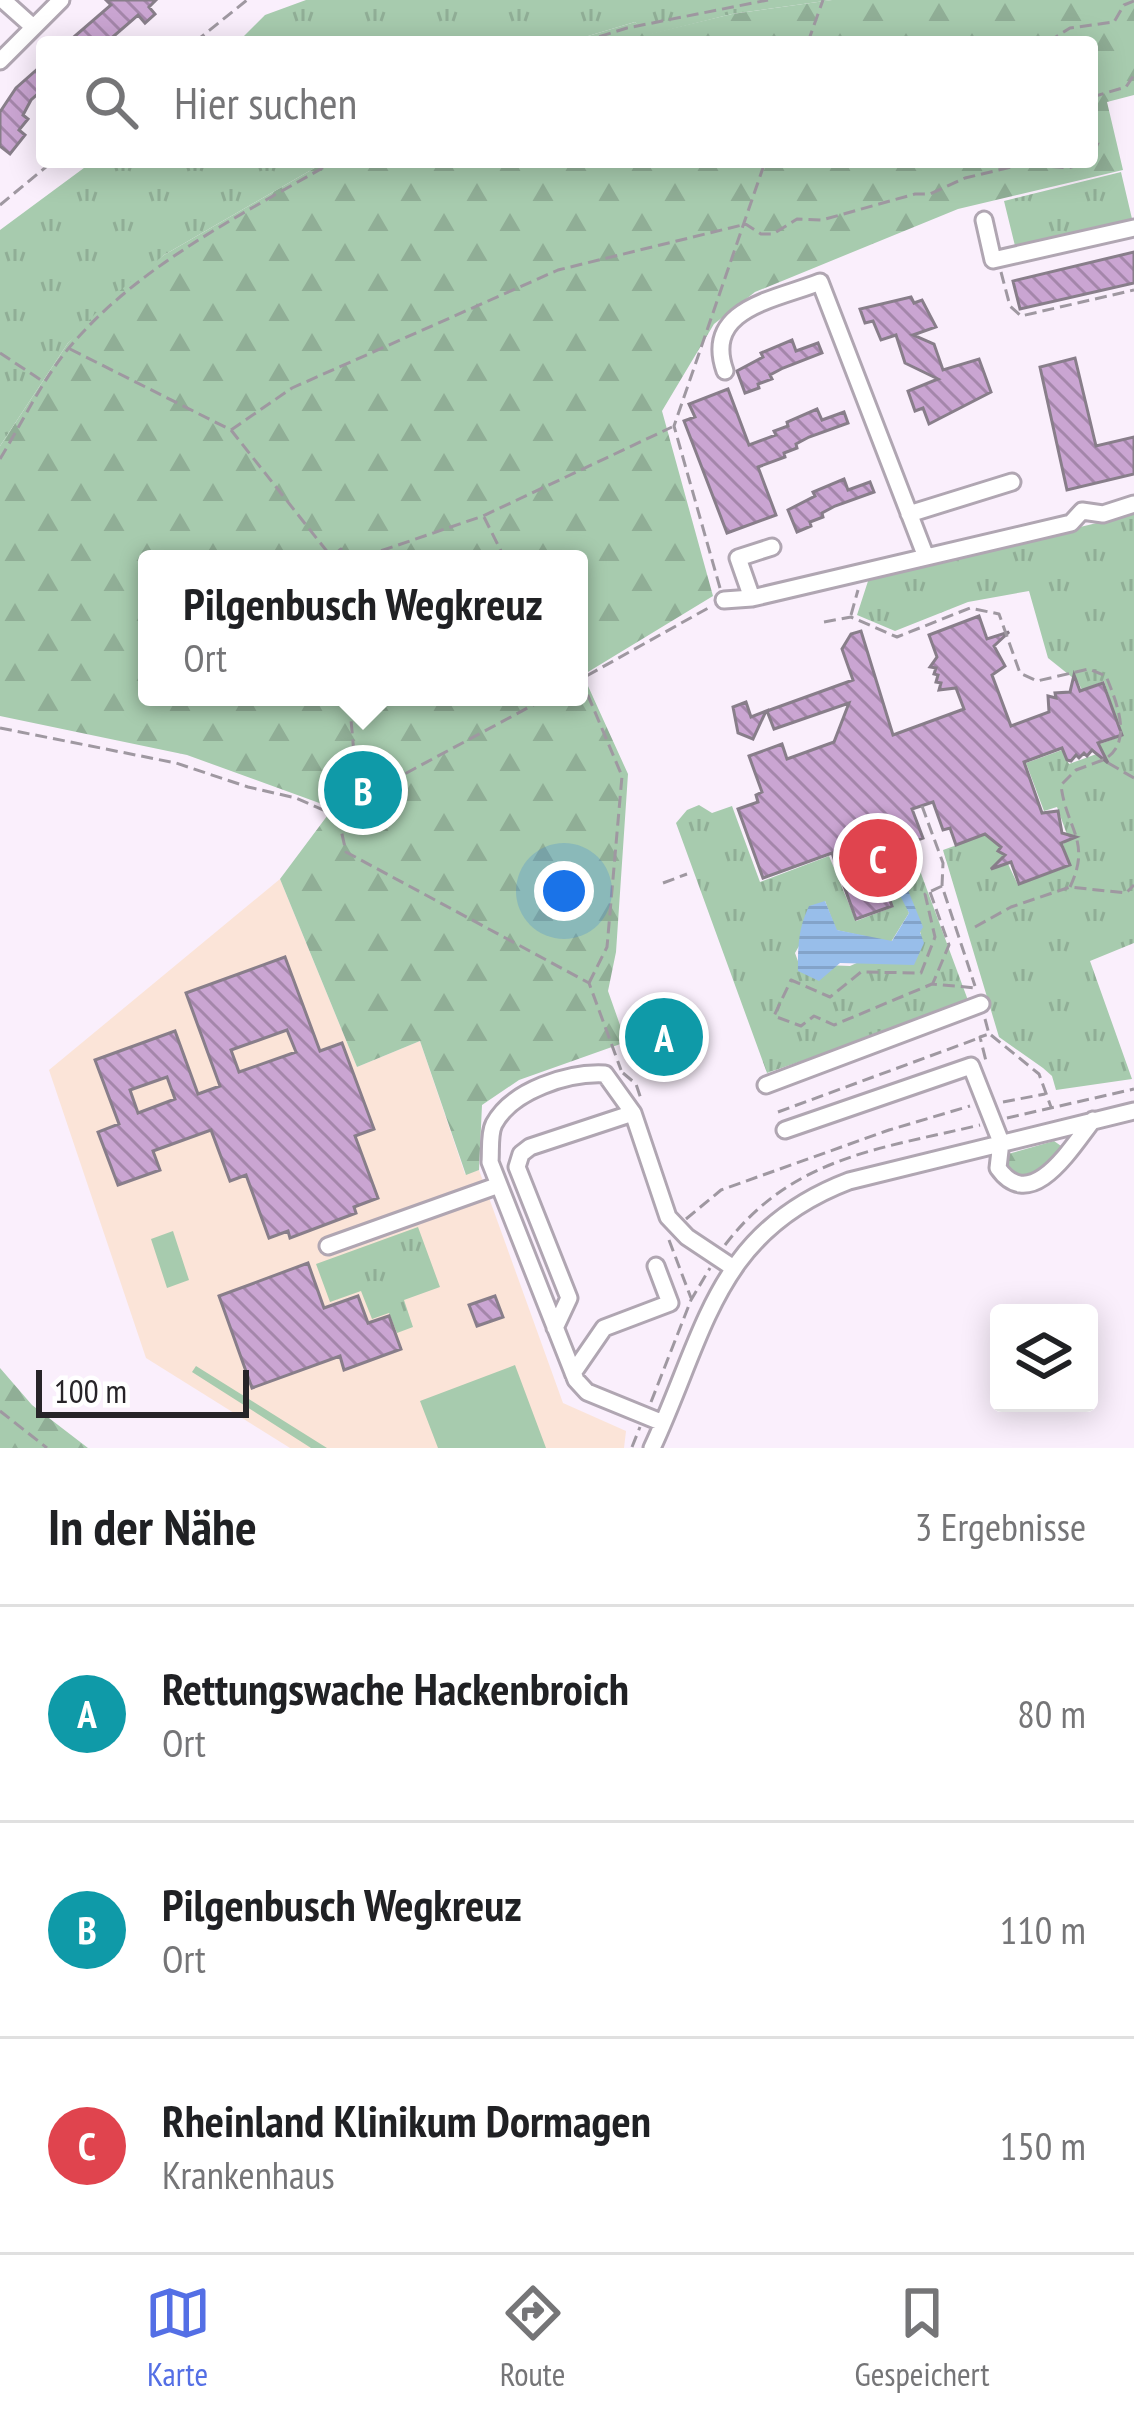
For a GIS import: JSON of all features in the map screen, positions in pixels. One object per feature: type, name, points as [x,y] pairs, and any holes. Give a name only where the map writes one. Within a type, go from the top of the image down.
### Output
[{"type":"street","points":[[3,0],[32,26]]},
{"type":"street","points":[[0,61],[61,0]]},
{"type":"street","points":[[984,220],[993,260],[1134,228]]},
{"type":"street","points":[[725,371],[718,352],[722,332],[732,317],[820,282],[926,557]]},
{"type":"street","points":[[909,514],[1012,482]]},
{"type":"street","points":[[724,600],[752,598],[1070,523],[1082,511],[1103,514],[1134,504]]},
{"type":"street","points":[[752,598],[738,558],[772,547]]},
{"type":"street","points":[[766,1084],[978,996]]},
{"type":"street","points":[[785,1130],[966,1066],[975,1069],[1001,1142],[998,1168],[1007,1181],[1022,1186],[1038,1183],[1093,1120]]},
{"type":"street","points":[[663,1423],[587,1392],[573,1373],[490,1162],[492,1127],[513,1100],[580,1073],[605,1074],[633,1113],[668,1217],[732,1267]]},
{"type":"street","points":[[652,1448],[713,1301],[732,1267],[758,1236],[812,1195],[889,1170],[1134,1111]]},
{"type":"street","points":[[555,1328],[569,1298],[517,1167],[521,1154],[633,1113]]},
{"type":"street","points":[[328,1246],[499,1185]]},
{"type":"street","points":[[573,1373],[604,1328],[670,1303],[656,1266]]},
{"type":"path","points":[[202,36],[247,0]]},
{"type":"path","points":[[601,36],[768,0]]},
{"type":"path","points":[[810,36],[823,0]]},
{"type":"path","points":[[1057,36],[1070,28],[1114,22],[1124,5],[1134,1]]},
{"type":"path","points":[[1098,95],[1126,87],[1134,75]]},
{"type":"path","points":[[0,205],[45,168]]},
{"type":"path","points":[[0,459],[45,382],[111,305],[165,262],[323,168]]},
{"type":"path","points":[[588,674],[724,600],[674,426],[763,168]]},
{"type":"path","points":[[231,430],[292,388],[558,270],[743,224],[772,234],[796,219],[823,220],[1011,168]]},
{"type":"path","points":[[997,259],[1010,306],[1021,316],[1134,290]]},
{"type":"path","points":[[69,349],[231,430],[327,550]]},
{"type":"path","points":[[0,353],[45,382]]},
{"type":"path","points":[[386,550],[483,516],[674,426]]},
{"type":"path","points":[[483,516],[500,550]]},
{"type":"path","points":[[850,617],[863,572]]},
{"type":"path","points":[[824,622],[850,617],[897,637],[970,608],[999,614],[1020,673],[1036,681],[1089,668],[1106,676],[1126,726],[1114,756],[1076,770],[1060,785],[1082,862],[1070,887]]},
{"type":"path","points":[[588,697],[622,776],[607,947],[589,983]]},
{"type":"path","points":[[350,706],[358,799]]},
{"type":"path","points":[[338,816],[358,799],[531,706]]},
{"type":"path","points":[[0,728],[176,763],[296,798],[338,816]]},
{"type":"path","points":[[1103,760],[1134,778]]},
{"type":"path","points":[[922,806],[943,863],[941,886],[989,1034],[1039,1074],[1051,1107]]},
{"type":"path","points":[[338,816],[346,852],[589,983],[622,1072],[620,1091]]},
{"type":"path","points":[[935,842],[943,839]]},
{"type":"path","points":[[663,883],[687,874]]},
{"type":"path","points":[[974,927],[1011,907],[1070,887],[1126,893],[1134,885]]},
{"type":"path","points":[[941,886],[925,894],[935,937],[921,973],[861,972],[830,998],[791,980],[773,1016],[801,1026],[814,1016],[834,1025],[932,984],[978,996]]},
{"type":"path","points":[[929,890],[950,945],[932,984]]},
{"type":"path","points":[[778,1112],[989,1034]]},
{"type":"path","points":[[980,1037],[987,1064]]},
{"type":"path","points":[[632,1447],[691,1300],[716,1257],[767,1198],[801,1176],[892,1145],[1134,1089]]},
{"type":"path","points":[[691,1300],[669,1242],[676,1227],[721,1190],[889,1130],[987,1102],[1045,1094]]},
{"type":"path","points":[[0,1411],[47,1448]]},
{"type":"shaded area","points":[[280,879],[357,1067],[420,1041],[465,1174],[479,1170],[563,1403],[626,1431],[624,1448],[290,1448],[146,1358],[49,1070]]},
{"type":"green space","points":[[306,0],[832,0],[732,14],[648,35],[635,22],[588,36],[244,36],[265,15]]},
{"type":"green space","points":[[832,0],[1134,0],[1134,95],[1107,102],[1123,170],[958,209],[755,292],[714,324],[662,411],[713,596],[588,672],[588,550],[138,550],[138,706],[588,706],[588,686],[628,774],[616,952],[608,991],[626,1042],[519,1080],[482,1105],[479,1170],[466,1175],[420,1041],[357,1067],[280,879],[333,808],[187,755],[0,716],[0,446],[68,343],[107,301],[164,255],[315,168],[1098,168],[1098,36],[588,36],[635,22],[649,34],[732,14]]},
{"type":"green space","points":[[84,168],[315,168],[164,255],[68,343],[0,446],[0,230]]},
{"type":"green space","points":[[1121,172],[1133,223],[1016,250],[1004,201]]},
{"type":"green space","points":[[1134,514],[1134,943],[1090,961],[1132,1079],[1056,1090],[1052,1076],[999,1037],[943,850],[993,832],[1018,885],[1070,866],[1063,844],[1069,840],[1057,807],[1044,811],[1026,763],[1062,750],[1069,764],[1102,752],[1100,744],[1122,736],[1104,681],[1082,690],[1048,658],[1029,591],[968,602],[895,631],[857,615],[869,578]]},
{"type":"green space","points":[[699,805],[712,813],[732,806],[760,882],[829,856],[856,921],[893,907],[881,872],[916,860],[969,1003],[767,1073],[676,823]],"holes":[[[898,884],[921,934],[850,966],[799,964],[795,953],[825,901],[836,930],[891,942],[909,913]]]},
{"type":"green space","points":[[1054,1141],[1064,1148],[1039,1172],[1025,1177],[1008,1171],[1008,1154]]},
{"type":"green space","points":[[418,1227],[440,1287],[404,1300],[413,1327],[397,1333],[389,1313],[372,1319],[361,1291],[330,1302],[316,1264]]},
{"type":"green space","points":[[173,1231],[189,1280],[167,1288],[151,1239]]},
{"type":"green space","points":[[515,1365],[546,1448],[438,1448],[420,1401]]},
{"type":"green space","points":[[196,1366],[327,1448],[311,1448],[192,1372]]},
{"type":"green space","points":[[0,1368],[32,1405],[88,1448],[0,1448]]},
{"type":"water","points":[[899,868],[923,927],[924,943],[914,965],[840,963],[819,981],[798,971],[801,930],[809,906],[825,901],[837,930],[892,941],[909,913],[888,872]]},
{"type":"building","points":[[106,0],[156,0],[149,7],[155,14],[145,23],[138,15],[114,36],[75,36],[111,5]]},
{"type":"building","points":[[36,70],[36,95],[19,130],[25,135],[10,154],[0,146],[0,112]]},
{"type":"building","points":[[1134,252],[1134,283],[1020,309],[1013,281]]},
{"type":"building","points":[[911,297],[914,303],[922,300],[936,327],[913,335],[934,344],[943,370],[979,359],[991,392],[929,424],[923,408],[915,411],[908,391],[938,379],[905,363],[896,335],[881,340],[873,321],[865,323],[860,309]]},
{"type":"building","points":[[792,340],[796,351],[818,343],[822,353],[783,368],[745,393],[737,371],[763,357],[761,353]]},
{"type":"building","points":[[1075,358],[1096,446],[1134,437],[1134,474],[1067,490],[1040,367]]},
{"type":"building","points":[[728,389],[749,445],[776,435],[774,431],[788,426],[787,422],[817,409],[822,420],[844,412],[848,423],[809,437],[784,453],[785,457],[758,467],[776,515],[727,533],[684,421],[695,417],[689,404]]},
{"type":"building","points":[[844,479],[848,490],[870,482],[874,492],[835,506],[797,532],[788,510],[815,496],[813,492]]},
{"type":"building","points":[[979,616],[987,639],[1009,632],[994,646],[1005,666],[992,675],[1011,726],[1049,712],[1048,696],[1070,692],[1074,675],[1080,691],[1103,683],[1122,735],[1098,743],[1108,763],[1092,750],[1087,756],[1067,760],[1062,748],[1024,762],[1042,813],[1058,811],[1062,833],[1076,837],[1061,843],[1070,865],[1019,884],[1011,862],[991,869],[1005,855],[985,834],[956,845],[950,828],[943,830],[933,802],[912,809],[923,838],[898,847],[904,864],[880,873],[892,906],[856,919],[832,853],[763,878],[738,809],[758,802],[756,795],[762,792],[749,756],[782,744],[787,759],[834,742],[849,703],[774,729],[767,711],[853,680],[842,649],[851,634],[861,631],[893,735],[964,709],[956,688],[939,690],[936,668],[930,667],[937,657],[929,635]]},
{"type":"building","points":[[746,702],[751,717],[766,711],[753,739],[738,733],[733,707]]},
{"type":"building","points":[[285,957],[320,1051],[342,1043],[374,1129],[355,1136],[378,1198],[354,1207],[356,1213],[290,1238],[288,1231],[269,1238],[246,1175],[230,1181],[211,1130],[153,1151],[160,1170],[118,1185],[98,1132],[119,1124],[95,1060],[175,1031],[198,1094],[220,1086],[186,993]],"holes":[[[287,1030],[296,1052],[239,1072],[231,1050]],[[167,1077],[175,1099],[138,1113],[130,1090]]]},
{"type":"building","points":[[660,998],[675,1039],[685,1035],[696,1065],[671,1074],[643,1004]]},
{"type":"building","points":[[308,1263],[324,1308],[358,1296],[368,1323],[389,1316],[401,1349],[344,1370],[340,1356],[252,1388],[219,1296]]},
{"type":"building","points":[[495,1296],[503,1317],[477,1326],[469,1305]]},
{"type":"place","name":"Pilgenbusch Wegkreuz","points":[[363,790]]},
{"type":"place","name":"Rheinland Klinikum Dormagen","points":[[878,858]]},
{"type":"place","name":"Rettungswache Hackenbroich","points":[[664,1037]]}]
